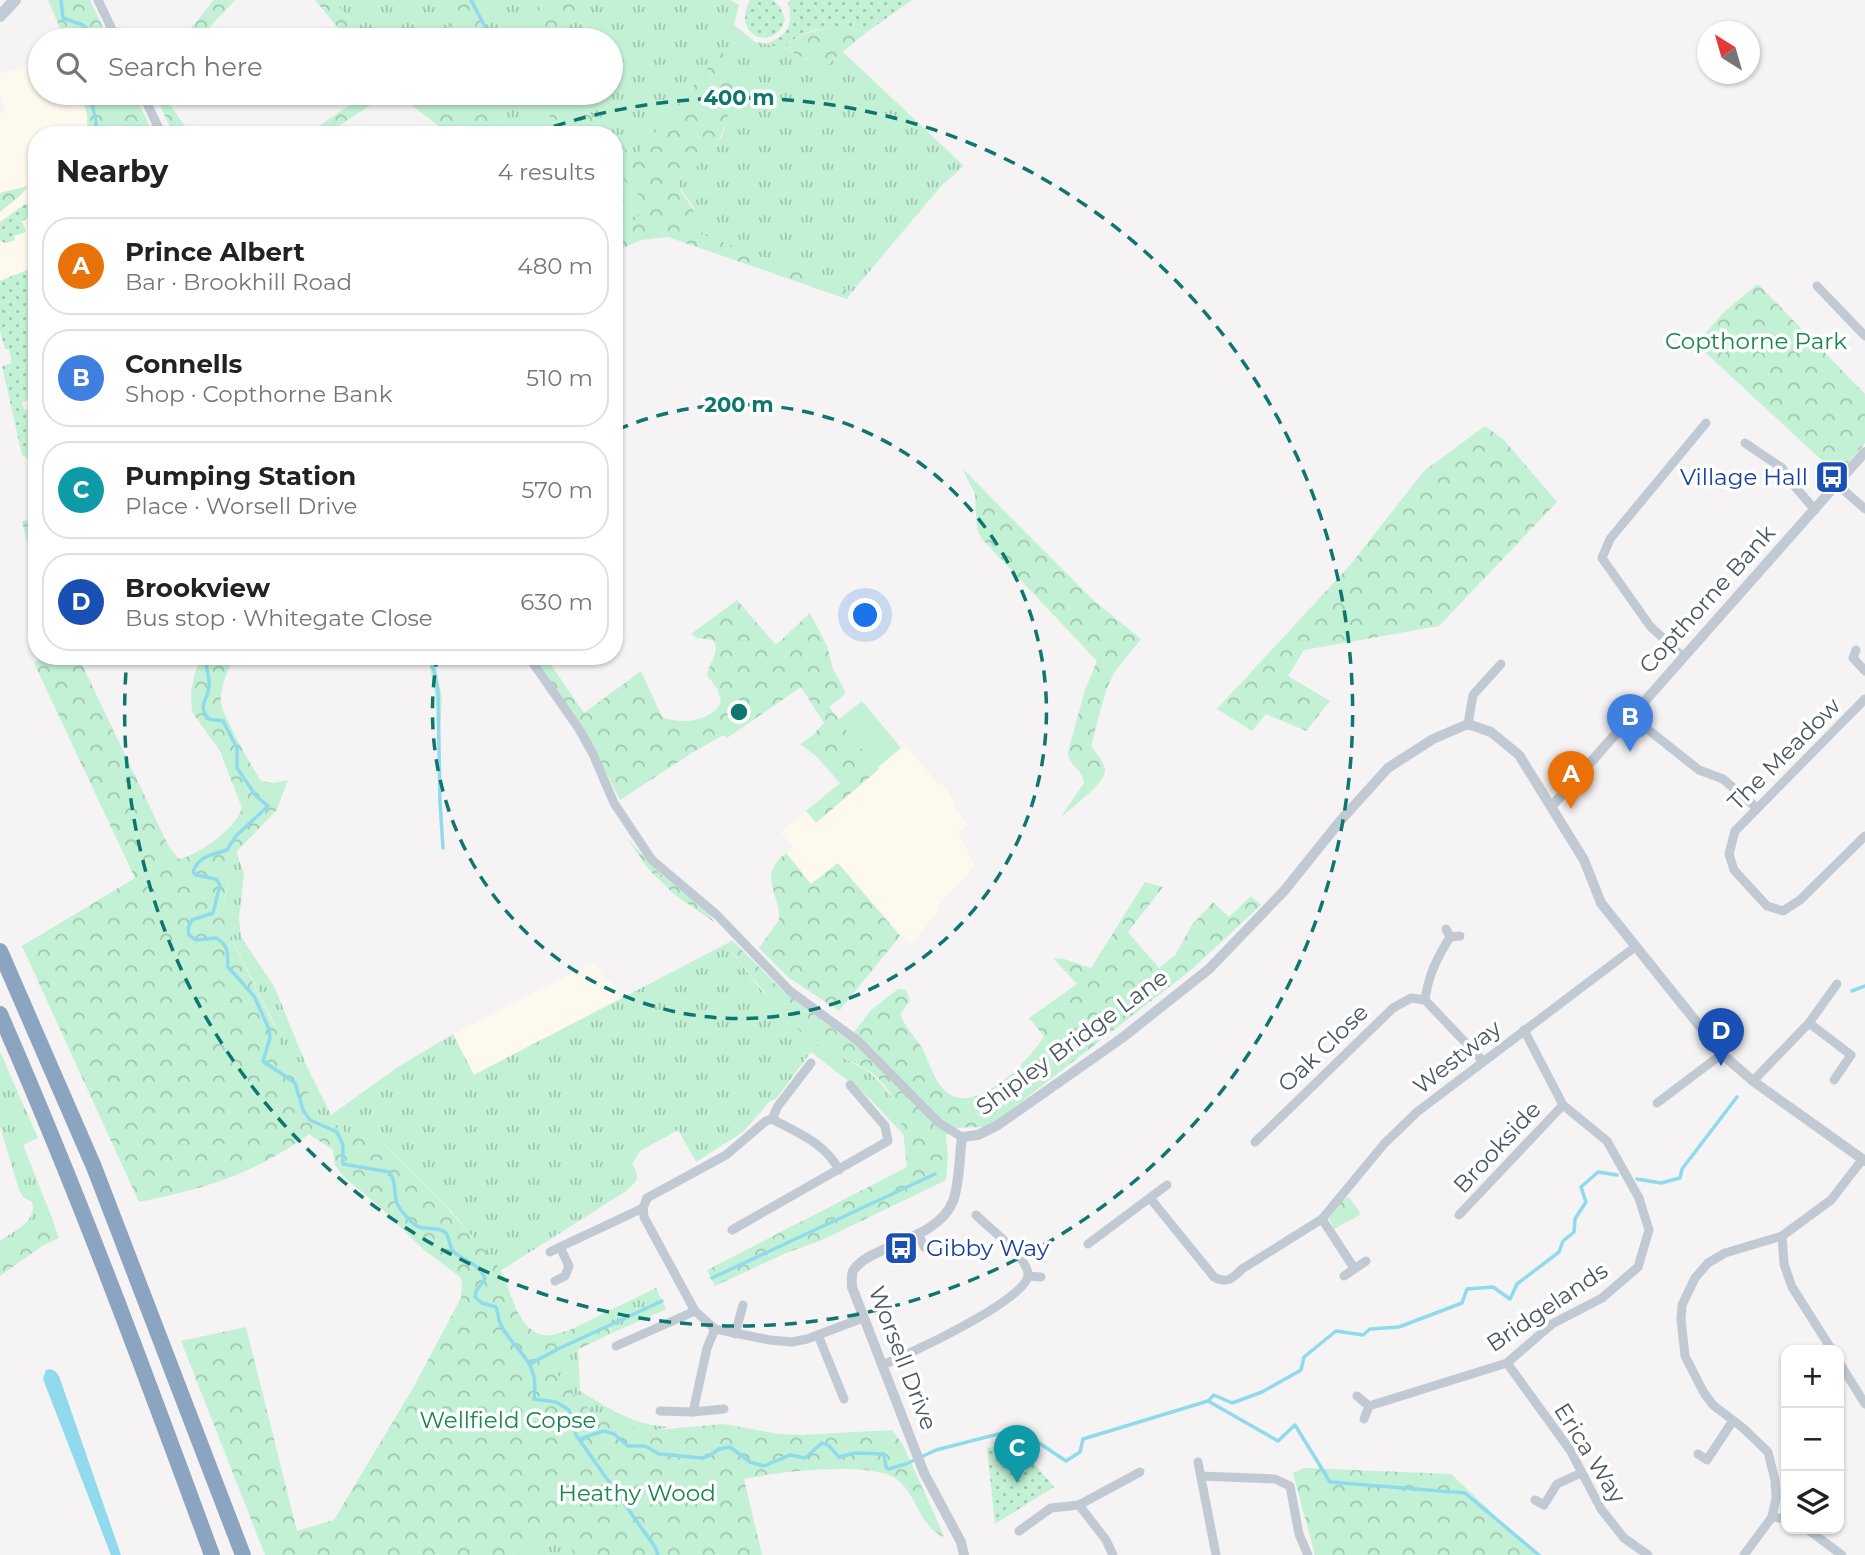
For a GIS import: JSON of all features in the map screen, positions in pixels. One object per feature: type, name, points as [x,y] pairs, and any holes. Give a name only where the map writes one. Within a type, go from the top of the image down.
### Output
[{"type":"highway","points":[[0,951],[94,1167],[243,1555]]},
{"type":"highway","points":[[0,1014],[42,1109],[112,1286],[212,1555]]},
{"type":"main road","points":[[0,16],[15,0]]},
{"type":"street","points":[[98,0],[111,28]]},
{"type":"street","points":[[148,105],[158,126]]},
{"type":"street","points":[[1817,286],[1865,336]]},
{"type":"street","points":[[1682,656],[1650,626],[1602,558],[1610,539],[1706,423]]},
{"type":"street","points":[[1749,448],[1782,468],[1815,510]]},
{"type":"street","name":"Copthorne Bank","points":[[1552,806],[1865,452]]},
{"type":"street","points":[[1838,485],[1865,509]]},
{"type":"street","points":[[1852,655],[1865,671]]},
{"type":"street","points":[[1501,664],[1473,695],[1468,724],[1491,732],[1519,754],[1584,860],[1601,903],[1722,1054],[1753,1081],[1864,1160],[1831,1200],[1782,1236],[1725,1253],[1708,1263],[1695,1278],[1682,1306],[1685,1356],[1708,1400],[1768,1452],[1775,1480],[1776,1498],[1772,1517],[1744,1555]]},
{"type":"street","name":"Shipley Bridge Lane","points":[[534,665],[579,729],[614,803],[655,863],[717,915],[790,991],[858,1041],[939,1123],[962,1137],[978,1135],[998,1125],[1122,1038],[1209,969],[1284,891],[1341,820],[1388,768],[1433,739],[1468,724]]},
{"type":"street","name":"The Meadow","points":[[1865,699],[1735,831],[1730,854],[1734,870],[1764,903],[1783,911],[1800,900],[1865,836]]},
{"type":"street","points":[[1631,716],[1699,770],[1723,779],[1757,808]]},
{"type":"street","points":[[1452,934],[1428,981],[1425,1000],[1483,1061]]},
{"type":"street","name":"Westway","points":[[1150,1198],[1214,1277],[1222,1281],[1231,1280],[1251,1264],[1322,1219],[1384,1144],[1417,1112],[1635,947]]},
{"type":"street","points":[[1753,1081],[1810,1023],[1837,984]]},
{"type":"street","name":"Oak Close","points":[[1255,1142],[1393,1008],[1410,998],[1425,1000]]},
{"type":"street","points":[[1810,1023],[1851,1055],[1834,1080]]},
{"type":"street","name":"Brookside","points":[[1460,1215],[1563,1105],[1524,1030]]},
{"type":"street","points":[[1657,1103],[1722,1054]]},
{"type":"street","points":[[772,1119],[778,1106],[811,1063]]},
{"type":"street","points":[[732,1230],[888,1140],[885,1126],[850,1085]]},
{"type":"street","name":"Bridgelands","points":[[1369,1406],[1507,1363],[1552,1324],[1602,1298],[1638,1267],[1649,1230],[1639,1198],[1607,1141],[1563,1105]]},
{"type":"street","points":[[839,1170],[834,1160],[814,1141],[772,1119],[716,1161],[647,1198],[643,1208],[644,1217],[695,1311],[715,1329],[785,1342],[818,1335],[863,1318]]},
{"type":"street","name":"Worsell Drive","points":[[962,1137],[953,1202],[944,1215],[919,1235],[859,1264],[852,1273],[852,1287],[925,1473],[961,1542],[964,1555]]},
{"type":"street","points":[[1088,1244],[1167,1185]]},
{"type":"street","points":[[550,1252],[643,1208]]},
{"type":"street","points":[[882,1365],[956,1331],[1021,1288],[1028,1276],[1025,1264],[1018,1254],[976,1216]]},
{"type":"street","points":[[1322,1219],[1354,1268]]},
{"type":"street","points":[[919,1235],[924,1247]]},
{"type":"street","points":[[1782,1236],[1784,1264],[1792,1286],[1829,1345]]},
{"type":"street","points":[[555,1281],[565,1276],[569,1266],[560,1247]]},
{"type":"street","points":[[1344,1276],[1366,1261]]},
{"type":"street","points":[[1028,1276],[1041,1278]]},
{"type":"street","points":[[735,1334],[743,1305]]},
{"type":"street","points":[[616,1346],[695,1311]]},
{"type":"street","points":[[693,1412],[707,1349],[715,1329]]},
{"type":"street","points":[[818,1335],[844,1399]]},
{"type":"street","name":"Erica Way","points":[[1507,1363],[1570,1450],[1601,1509],[1616,1529],[1648,1555]]},
{"type":"street","points":[[1844,1370],[1865,1404]]},
{"type":"street","points":[[1357,1396],[1369,1406],[1364,1419]]},
{"type":"street","points":[[660,1411],[724,1409]]},
{"type":"street","points":[[1699,1454],[1707,1460],[1732,1422]]},
{"type":"street","points":[[1198,1462],[1216,1555]]},
{"type":"street","points":[[1019,1531],[1051,1508],[1079,1505],[1140,1472]]},
{"type":"street","points":[[1535,1500],[1544,1505],[1557,1484],[1581,1472]]},
{"type":"street","points":[[1201,1476],[1275,1479],[1290,1486],[1298,1534],[1308,1555]]},
{"type":"street","points":[[1079,1505],[1106,1539],[1113,1555]]},
{"type":"street","points":[[1772,1517],[1781,1518]]},
{"type":"street","points":[[1814,1534],[1842,1555]]},
{"type":"shaded area","points":[[28,65],[28,105],[85,105],[88,126],[28,126],[28,270],[0,281],[0,114],[5,111],[0,98],[0,74]]},
{"type":"shaded area","points":[[862,701],[900,748],[905,745],[939,784],[942,783],[956,803],[953,805],[968,825],[958,832],[975,866],[941,903],[936,914],[911,945],[837,863],[811,884],[786,853],[793,847],[780,832],[870,759],[838,720]]},
{"type":"shaded area","points":[[594,962],[606,981],[609,979],[620,998],[473,1075],[453,1034]]},
{"type":"green space","points":[[48,0],[90,0],[103,28],[60,28]]},
{"type":"green space","points":[[214,0],[235,0],[209,28],[191,28]]},
{"type":"green space","points":[[315,0],[332,0],[358,28],[338,28]]},
{"type":"green space","points":[[332,0],[544,0],[520,28],[358,28]]},
{"type":"green space","points":[[450,0],[471,0],[486,28],[449,28],[454,18]]},
{"type":"green space","points":[[544,0],[585,0],[581,8],[560,28],[520,28]]},
{"type":"green space","points":[[585,0],[730,0],[739,5],[734,25],[755,42],[779,46],[823,68],[843,52],[964,166],[942,185],[852,292],[700,234],[696,232],[694,208],[678,182],[707,158],[722,136],[735,89],[722,52],[639,152],[639,164],[623,147],[623,126],[602,126],[580,105],[623,105],[623,28],[560,28],[581,8]]},
{"type":"green space","points":[[750,0],[773,0],[780,7],[785,19],[773,35],[765,38],[750,31],[745,13]]},
{"type":"green space","points":[[790,0],[912,0],[867,32],[823,29],[802,35],[784,48],[764,44],[778,38],[787,30]]},
{"type":"green space","points":[[845,28],[867,32],[823,68],[784,48],[797,38],[812,32]]},
{"type":"green space","points":[[722,51],[734,84],[727,119],[712,151],[678,182],[680,190],[693,209],[696,232],[852,292],[847,299],[668,237],[641,240],[623,248],[623,231],[649,207],[623,179],[623,147],[634,158]]},
{"type":"green space","points":[[85,105],[140,105],[150,126],[88,126]]},
{"type":"green space","points":[[160,105],[171,106],[185,126],[170,126]]},
{"type":"green space","points":[[350,105],[371,105],[339,126],[318,126]]},
{"type":"green space","points":[[411,105],[513,105],[495,126],[438,126]]},
{"type":"green space","points":[[513,105],[536,105],[564,126],[495,126]]},
{"type":"green space","points":[[536,105],[580,105],[602,126],[564,126]]},
{"type":"green space","points":[[623,179],[649,207],[623,231]]},
{"type":"green space","points":[[28,186],[21,195],[0,212],[0,193]]},
{"type":"green space","points":[[25,204],[28,205],[28,218],[22,221],[26,232],[14,236],[15,240],[6,243],[0,241],[0,222]]},
{"type":"green space","points":[[28,270],[28,400],[22,402],[24,410],[28,409],[28,458],[22,455],[2,366],[12,363],[0,330],[0,281]]},
{"type":"green space","name":"Copthorne Park","points":[[1758,284],[1865,394],[1865,443],[1838,475],[1696,344],[1724,312]]},
{"type":"green space","points":[[1833,388],[1842,396],[1818,424],[1809,416]]},
{"type":"green space","points":[[1485,426],[1503,439],[1557,502],[1439,626],[1304,650],[1288,676],[1330,701],[1306,731],[1266,714],[1252,731],[1217,709],[1351,564],[1424,471]]},
{"type":"green space","points":[[962,468],[1093,600],[1141,639],[1114,673],[1106,690],[1091,746],[1103,764],[1104,775],[1094,789],[1060,818],[1084,783],[1068,752],[1085,690],[1097,661],[982,539],[977,529],[975,494]]},
{"type":"green space","points":[[28,520],[28,546],[22,521]]},
{"type":"green space","points":[[737,600],[776,645],[810,613],[845,691],[844,695],[829,707],[879,769],[816,823],[806,811],[840,783],[816,756],[800,744],[824,723],[801,687],[727,738],[724,735],[698,749],[620,800],[587,735],[538,665],[551,665],[584,713],[641,671],[662,717],[678,721],[695,720],[710,714],[721,702],[718,690],[707,675],[715,653],[715,644],[713,640],[697,638],[691,634]]},
{"type":"green space","points":[[35,665],[82,665],[169,847],[179,859],[216,840],[232,824],[242,808],[220,751],[192,712],[191,692],[198,665],[232,665],[223,685],[221,703],[238,742],[261,781],[274,783],[288,780],[276,811],[238,850],[224,899],[224,916],[235,946],[277,1031],[280,1055],[300,1076],[318,1114],[339,1126],[351,1139],[376,1126],[381,1141],[454,1216],[496,1264],[519,1314],[531,1329],[547,1335],[589,1324],[599,1323],[606,1326],[612,1333],[558,1359],[558,1375],[578,1401],[614,1422],[647,1431],[723,1424],[779,1434],[802,1435],[892,1430],[903,1445],[945,1538],[929,1526],[910,1494],[898,1480],[868,1470],[823,1469],[744,1479],[762,1555],[574,1555],[565,1535],[512,1555],[265,1555],[181,1341],[246,1327],[297,1531],[334,1520],[413,1388],[461,1298],[462,1283],[460,1277],[423,1249],[380,1207],[345,1178],[335,1165],[333,1150],[309,1134],[269,1160],[228,1178],[186,1192],[139,1202],[22,946],[135,878]]},
{"type":"green space","points":[[430,665],[436,665],[442,699],[438,757],[436,701]]},
{"type":"green space","points":[[862,701],[901,748],[877,768],[838,720]]},
{"type":"green space","points":[[627,838],[659,873],[704,908],[714,922],[675,895],[649,870]]},
{"type":"green space","points":[[786,853],[811,884],[838,863],[900,936],[839,1011],[788,977],[759,948],[779,920],[771,877],[777,862]]},
{"type":"green space","points":[[237,854],[244,874],[239,919],[241,937],[274,986],[307,1067],[331,1115],[398,1067],[453,1034],[474,1075],[726,944],[761,990],[815,1044],[865,1069],[880,1082],[897,1104],[904,1135],[865,1094],[811,1052],[776,1099],[770,1101],[743,1132],[696,1162],[678,1130],[640,1151],[632,1164],[637,1179],[626,1191],[500,1271],[455,1215],[381,1141],[376,1126],[351,1139],[339,1126],[318,1114],[300,1076],[280,1055],[275,1025],[228,931],[224,916],[223,904]]},
{"type":"green space","points":[[1145,882],[1163,887],[1128,932],[1159,968],[1176,954],[1191,926],[1213,902],[1229,917],[1251,896],[1261,905],[1191,970],[994,1123],[983,1127],[953,1128],[946,1136],[946,1180],[822,1240],[786,1253],[715,1286],[707,1270],[907,1167],[901,1122],[892,1096],[884,1084],[859,1065],[820,1047],[802,1033],[768,997],[726,944],[732,940],[781,989],[848,1040],[871,1010],[898,989],[906,990],[910,1001],[901,1014],[903,1021],[921,1046],[940,1085],[951,1095],[963,1098],[990,1090],[1017,1069],[1038,1046],[1044,1036],[1029,1018],[1077,984],[1053,958],[1091,968]]},
{"type":"green space","points":[[0,1052],[38,1138],[23,1145],[52,1218],[0,1254],[0,1241],[23,1225],[32,1215],[33,1209],[32,1202],[23,1197],[19,1190],[0,1126]]},
{"type":"green space","points":[[1349,1197],[1361,1214],[1334,1229],[1329,1218],[1341,1201]]},
{"type":"green space","points":[[52,1218],[59,1238],[42,1246],[0,1276],[0,1254]]},
{"type":"green space","points":[[656,1288],[666,1309],[612,1333],[611,1328],[591,1324],[570,1330]]},
{"type":"green space","points":[[578,1348],[580,1391],[634,1420],[670,1427],[648,1431],[620,1425],[574,1398],[557,1372],[558,1359]]},
{"type":"green space","points":[[1017,1443],[1054,1487],[995,1524],[987,1448]]},
{"type":"green space","points":[[1304,1468],[1451,1474],[1537,1555],[1315,1555],[1293,1473]]},
{"type":"green space","points":[[565,1535],[574,1555],[512,1555]]},
{"type":"water","points":[[50,1369],[59,1376],[121,1555],[111,1555],[43,1379],[46,1370]]},
{"type":"waterway","points":[[61,0],[63,18],[86,28]]},
{"type":"waterway","points":[[471,0],[486,28]]},
{"type":"waterway","points":[[92,105],[96,126]]},
{"type":"waterway","points":[[206,665],[209,684],[204,704],[205,715],[209,719],[223,721],[237,748],[237,768],[256,796],[268,806],[235,837],[227,850],[207,856],[196,866],[193,872],[196,875],[216,879],[220,885],[213,913],[192,920],[188,928],[189,935],[196,940],[216,938],[224,944],[228,967],[254,996],[269,1029],[270,1038],[263,1061],[295,1083],[303,1110],[310,1120],[337,1132],[343,1145],[343,1164],[389,1172],[397,1203],[407,1217],[417,1226],[445,1232],[454,1252],[480,1270],[485,1279],[475,1297],[482,1303],[496,1307],[500,1323],[530,1364],[535,1385],[534,1399],[556,1402],[569,1410],[576,1435],[658,1555]]},
{"type":"waterway","points":[[433,665],[438,691],[443,848]]},
{"type":"waterway","points":[[1852,991],[1865,986]]},
{"type":"waterway","points":[[1637,1179],[1661,1183],[1680,1178],[1682,1169],[1737,1097]]},
{"type":"waterway","points":[[579,1439],[604,1431],[614,1434],[628,1446],[645,1446],[659,1454],[702,1458],[719,1449],[730,1447],[750,1462],[764,1466],[790,1455],[805,1458],[822,1443],[829,1446],[839,1457],[855,1453],[884,1454],[888,1469],[936,1450],[1018,1429],[1066,1461],[1080,1452],[1083,1439],[1208,1401],[1214,1395],[1232,1403],[1262,1392],[1301,1370],[1304,1357],[1336,1331],[1363,1335],[1370,1329],[1399,1327],[1462,1303],[1467,1289],[1493,1287],[1510,1299],[1517,1284],[1559,1252],[1563,1241],[1574,1232],[1575,1219],[1586,1202],[1581,1187],[1598,1172],[1617,1175]]},
{"type":"waterway","points":[[712,1278],[935,1174]]},
{"type":"waterway","points":[[530,1364],[662,1301]]},
{"type":"waterway","points":[[1208,1401],[1278,1441],[1295,1425],[1330,1482],[1465,1493],[1539,1555]]},
{"type":"place","name":"Village Hall","points":[[1832,477]]},
{"type":"place","name":"Connells","points":[[1630,752]]},
{"type":"place","name":"Prince Albert","points":[[1571,809]]},
{"type":"place","name":"Brookview","points":[[1721,1066]]},
{"type":"place","name":"Gibby Way","points":[[901,1248]]},
{"type":"place","name":"Pumping Station","points":[[1017,1483]]},
{"type":"park label","name":"Wellfield Copse","points":[[508,1420]]},
{"type":"park label","name":"Heathy Wood","points":[[637,1493]]}]
